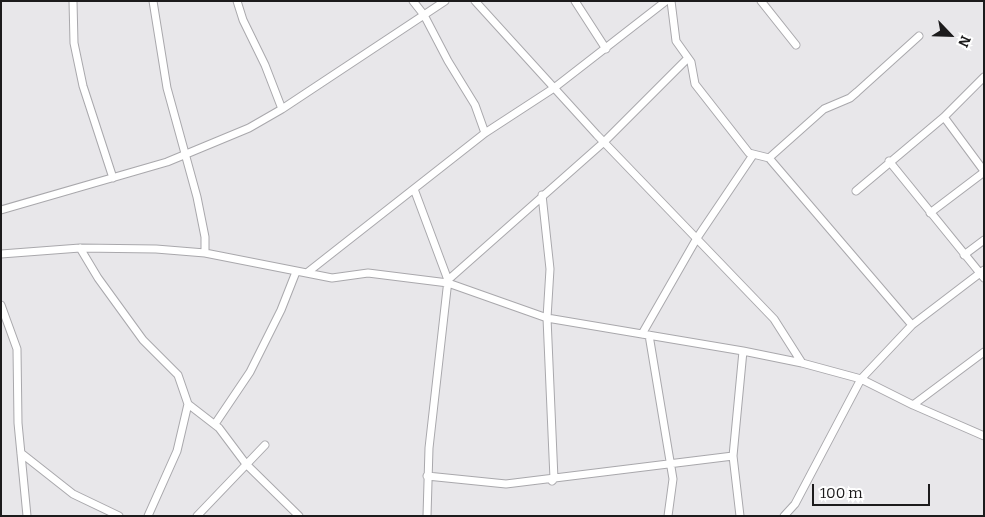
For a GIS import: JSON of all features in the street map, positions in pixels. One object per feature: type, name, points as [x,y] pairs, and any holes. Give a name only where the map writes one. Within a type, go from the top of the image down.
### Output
[{"type":"street","points":[[73,1],[74,43],[83,86],[113,178]]},
{"type":"street","points":[[153,1],[167,88],[187,155],[205,238],[205,253]]},
{"type":"street","points":[[237,1],[242,20],[265,65],[282,109]]},
{"type":"street","points":[[413,1],[424,14],[448,61],[475,105],[485,133]]},
{"type":"street","points":[[1,210],[187,155],[248,128],[282,109],[445,1]]},
{"type":"street","points":[[475,1],[604,142],[774,319],[802,363]]},
{"type":"street","points":[[575,1],[606,49]]},
{"type":"street","points":[[308,272],[485,133],[554,88],[666,1]]},
{"type":"street","points":[[671,1],[676,41],[688,58],[695,84],[753,156],[769,158],[912,325]]},
{"type":"street","points":[[761,1],[796,45]]},
{"type":"street","points":[[769,158],[824,109],[850,98],[919,36]]},
{"type":"street","points":[[448,281],[542,195],[604,142],[688,58]]},
{"type":"street","points":[[856,191],[889,161],[944,117],[984,77]]},
{"type":"street","points":[[930,213],[984,172],[944,117]]},
{"type":"street","points":[[668,516],[673,480],[671,464],[645,334],[697,238],[753,156]]},
{"type":"street","points":[[784,516],[795,504],[861,378],[912,325],[983,273],[964,255],[889,161]]},
{"type":"street","points":[[414,189],[448,281],[427,476],[427,516]]},
{"type":"street","points":[[542,195],[550,269],[547,318],[552,481]]},
{"type":"street","points":[[964,255],[984,240]]},
{"type":"street","points":[[1,254],[80,248],[132,247],[205,253],[332,278],[368,273],[448,281],[547,318],[743,351],[861,378],[913,405],[984,436]]},
{"type":"street","points":[[80,248],[98,278],[142,340],[178,376],[188,404],[177,451],[148,516]]},
{"type":"street","points":[[215,424],[250,372],[281,310],[296,272]]},
{"type":"street","points":[[1,305],[17,349],[18,423],[27,516]]},
{"type":"street","points":[[740,516],[733,456],[743,351]]},
{"type":"street","points":[[913,405],[984,352]]},
{"type":"street","points":[[188,404],[215,424],[246,464],[299,516]]},
{"type":"street","points":[[197,516],[265,445]]},
{"type":"street","points":[[21,453],[59,484],[87,501],[119,516]]},
{"type":"street","points":[[427,476],[506,484],[552,481],[733,456]]}]
